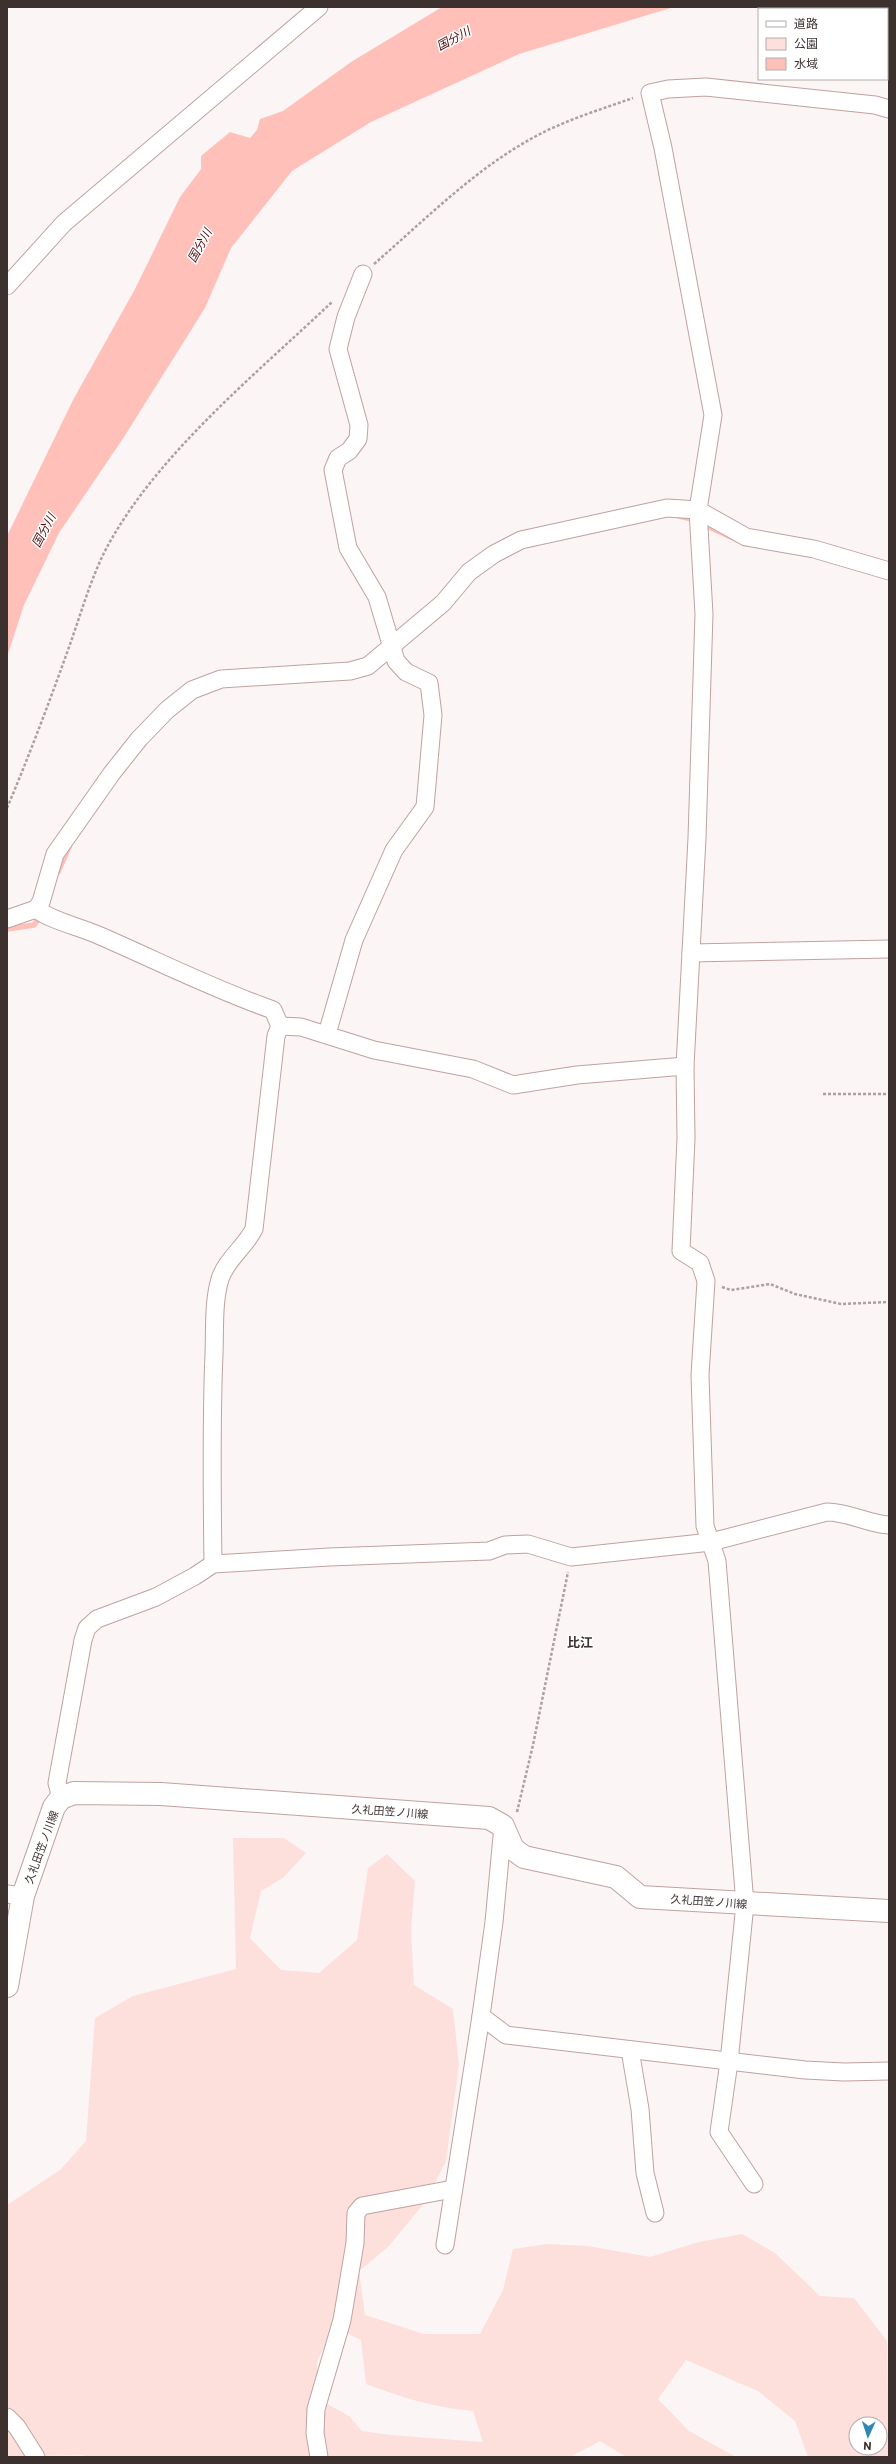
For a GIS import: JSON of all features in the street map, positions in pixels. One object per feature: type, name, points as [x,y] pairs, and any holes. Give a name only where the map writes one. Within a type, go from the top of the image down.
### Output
[{"type":"main road","name":"久礼田笠ノ川線","points":[[7,1986],[15,1895],[54,1807],[61,1798],[74,1793],[161,1794],[489,1818],[503,1826],[513,1849],[524,1857],[616,1878],[640,1897],[889,1911]]},
{"type":"street","points":[[7,286],[64,223],[319,7]]},
{"type":"street","points":[[754,2184],[719,2132],[729,2062],[745,1904],[717,1561],[705,1526],[700,1375],[706,1281],[700,1263],[681,1252],[686,1138],[685,1066],[691,953],[704,614],[699,521],[713,415],[663,148],[650,93],[668,89],[706,87],[874,105],[889,109]]},
{"type":"street","points":[[327,1034],[357,933],[394,850],[424,807],[432,715],[429,683],[406,672],[393,652],[377,597],[348,548],[334,470],[338,458],[349,451],[358,439],[358,425],[338,349],[346,317],[363,274]]},
{"type":"street","points":[[40,912],[41,902],[55,854],[112,773],[139,739],[167,710],[192,690],[221,680],[350,671],[368,666],[393,652],[443,602],[469,572],[494,554],[521,540],[667,508],[746,537],[814,549],[889,571]]},
{"type":"street","points":[[7,919],[40,912],[97,934],[192,978],[273,1010],[280,1026],[276,1044],[254,1229],[248,1242],[227,1265],[220,1278],[217,1295],[213,1383],[213,1564]]},
{"type":"street","points":[[691,953],[889,949]]},
{"type":"street","points":[[280,1026],[301,1028],[327,1034],[374,1050],[473,1069],[513,1085],[576,1076],[685,1066]]},
{"type":"street","points":[[61,1798],[57,1783],[83,1640],[87,1628],[98,1619],[156,1597],[195,1576],[213,1564],[328,1557],[489,1551],[505,1545],[528,1544],[571,1557],[711,1542],[827,1512],[841,1512],[881,1525],[889,1525]]},
{"type":"street","points":[[445,2245],[452,2189],[482,2016],[494,1922],[503,1826]]},
{"type":"street","points":[[482,2016],[506,2035],[729,2062],[836,2072],[889,2071]]},
{"type":"street","points":[[630,2050],[640,2109],[645,2173],[655,2214]]},
{"type":"street","points":[[319,2457],[315,2433],[316,2409],[342,2320],[356,2243],[356,2213],[362,2206],[452,2189]]},
{"type":"street","points":[[7,2417],[17,2427],[36,2457]]},
{"type":"path","points":[[363,274],[489,166],[539,134],[588,113],[650,93]]},
{"type":"path","points":[[7,808],[44,717],[106,549],[129,513],[162,469],[218,410],[336,299]]},
{"type":"path","points":[[823,1094],[889,1094]]},
{"type":"path","points":[[706,1281],[731,1290],[770,1284],[795,1294],[841,1304],[889,1302]]},
{"type":"path","points":[[503,1826],[516,1816],[534,1745],[571,1557]]},
{"type":"green space","points":[[233,1838],[284,1838],[306,1853],[283,1878],[261,1891],[250,1938],[281,1970],[319,1973],[357,1940],[368,1868],[387,1854],[415,1881],[411,1930],[414,1985],[453,2009],[459,2065],[446,2161],[426,2201],[388,2247],[359,2271],[365,2315],[424,2334],[480,2334],[503,2290],[513,2249],[548,2244],[588,2246],[650,2257],[699,2242],[742,2234],[775,2253],[820,2296],[854,2298],[887,2341],[889,2457],[808,2457],[795,2421],[758,2391],[686,2360],[658,2399],[689,2431],[736,2457],[626,2457],[600,2441],[570,2457],[85,2457],[83,2455],[7,2457],[7,2205],[60,2170],[86,2141],[95,2018],[133,1996],[236,1969]],"holes":[[[335,2327],[361,2340],[366,2384],[418,2401],[459,2410],[473,2411],[483,2442],[390,2435],[362,2431],[349,2416],[318,2399],[317,2361]]]},
{"type":"water","name":"国分川","points":[[442,7],[674,7],[519,54],[371,122],[292,171],[231,248],[205,308],[124,437],[59,533],[24,605],[7,657],[7,536],[73,400],[135,289],[180,197],[201,169],[201,156],[230,132],[250,138],[257,130],[260,119],[283,111],[351,62]]},
{"type":"waterway","points":[[679,516],[692,519],[746,544]]},
{"type":"waterway","points":[[58,872],[69,847]]},
{"type":"waterway","points":[[7,929],[34,925],[41,915]]},
{"type":"district","name":"比江","points":[[580,1642]]}]
